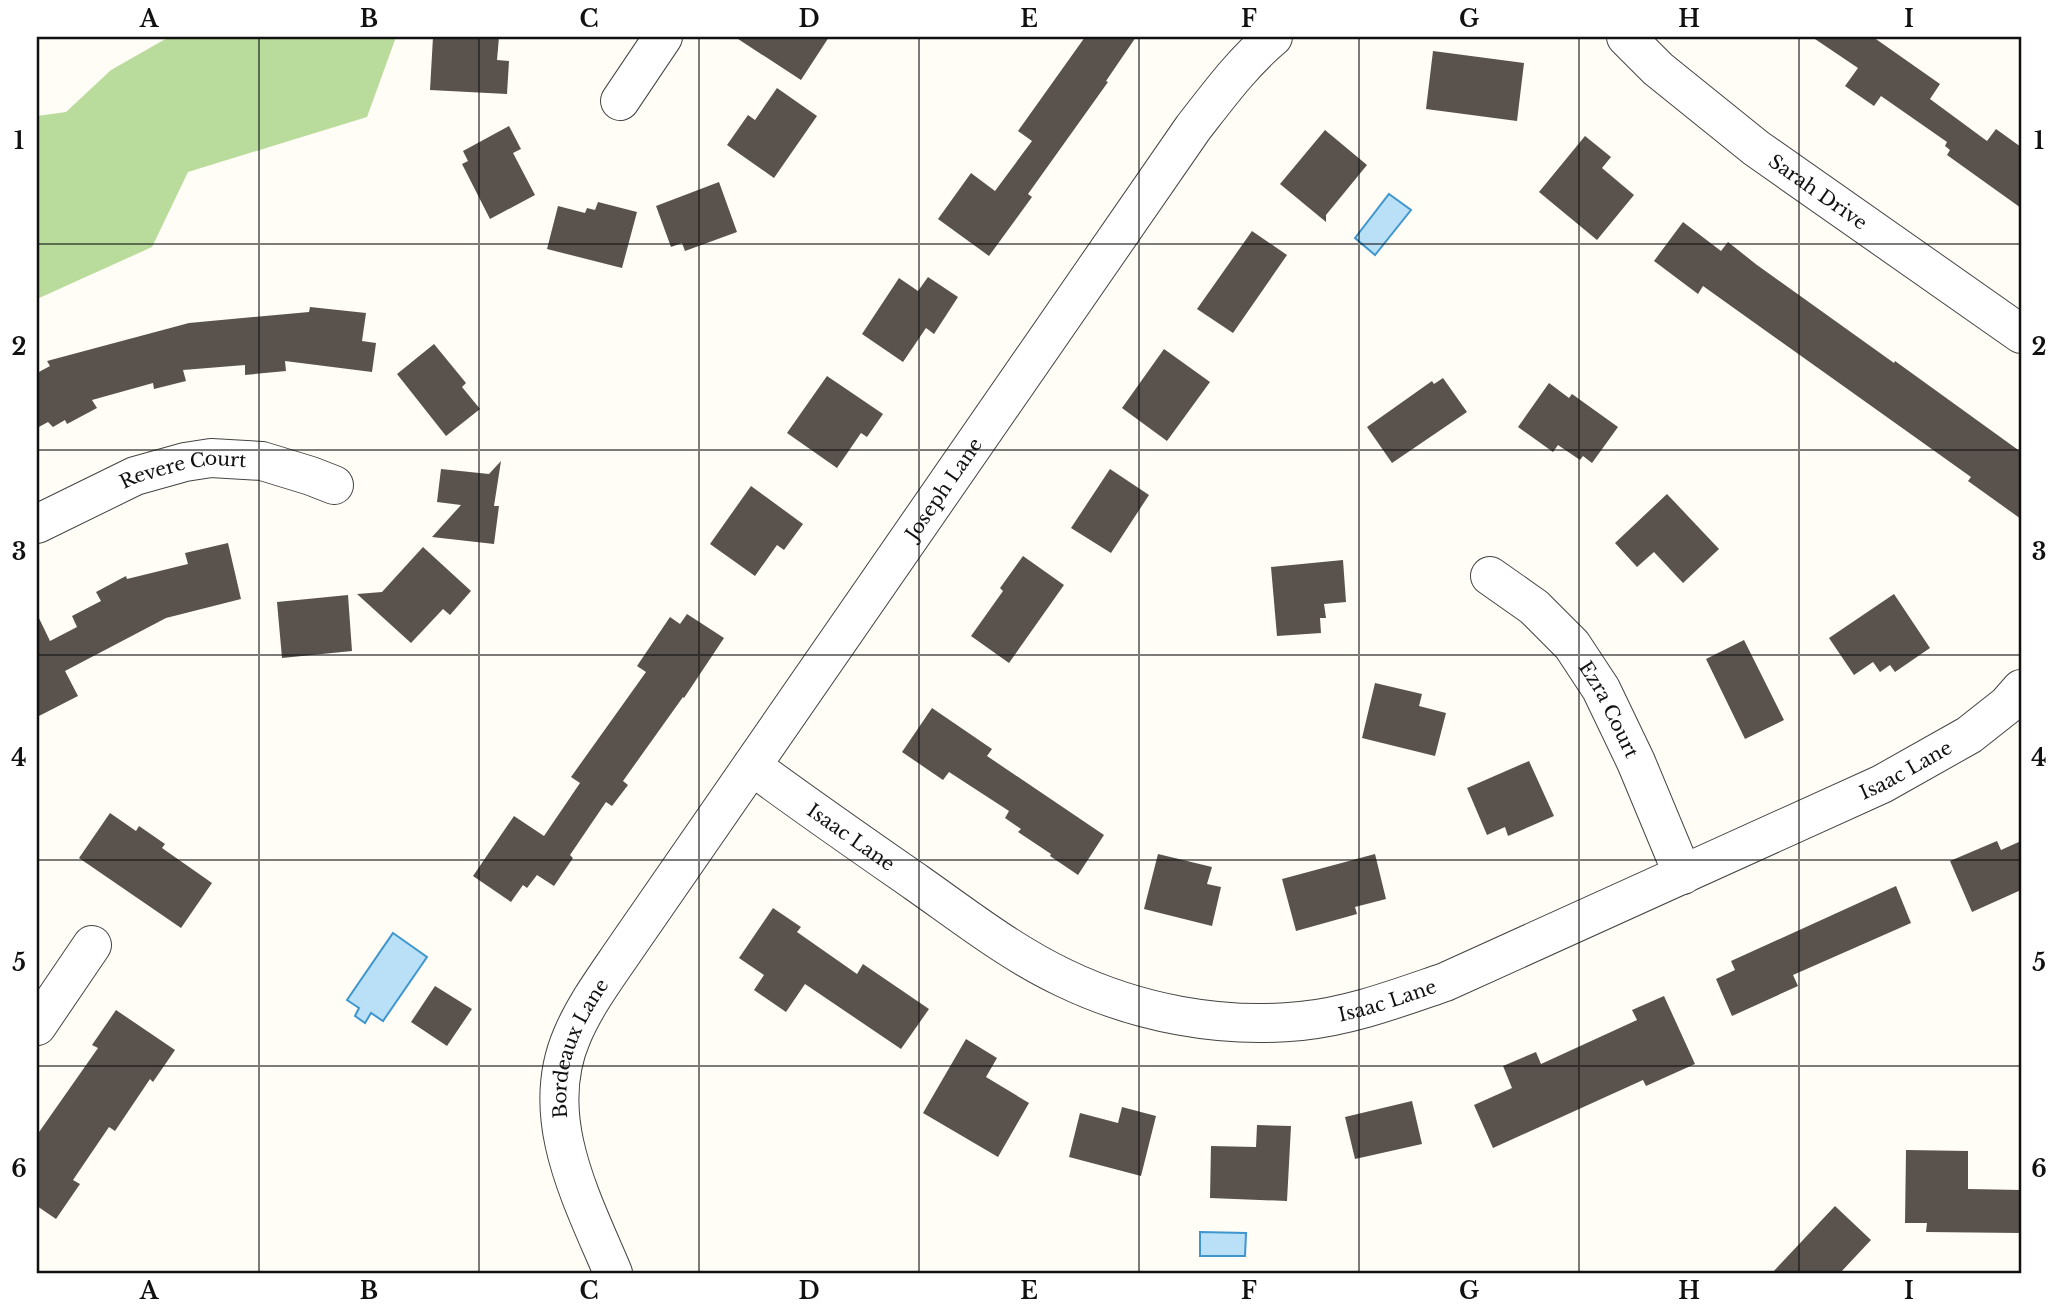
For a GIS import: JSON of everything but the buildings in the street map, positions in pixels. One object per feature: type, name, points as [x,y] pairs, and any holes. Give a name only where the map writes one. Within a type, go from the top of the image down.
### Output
[{"type":"street","points":[[620,101],[663,37]]},
{"type":"street","name":"Joseph Lane","points":[[625,949],[1193,128],[1224,88],[1273,37]]},
{"type":"street","name":"Sarah Drive","points":[[1626,37],[1658,69],[1756,148],[2021,334]]},
{"type":"street","name":"Revere Court","points":[[37,524],[135,476],[185,461],[211,458],[262,461],[334,485]]},
{"type":"street","name":"Ezra Court","points":[[1490,576],[1534,607],[1572,645],[1601,689],[1636,762],[1683,875]]},
{"type":"street","name":"Isaac Lane","points":[[752,766],[997,940],[1062,977],[1108,997],[1179,1017],[1252,1024],[1325,1018],[1374,1007],[1444,982],[1882,784],[1969,735],[2007,705],[2021,689]]},
{"type":"street","points":[[37,1026],[92,945]]},
{"type":"street","name":"Bordeaux Lane","points":[[613,1273],[574,1181],[561,1134],[559,1085],[563,1061],[582,1015],[625,949]]},
{"type":"green space","points":[[169,37],[396,37],[367,117],[188,172],[152,247],[37,299],[37,116],[66,112],[111,70]]},
{"type":"water","points":[[1389,194],[1411,210],[1375,255],[1355,238]]},
{"type":"water","points":[[393,933],[427,957],[383,1021],[371,1013],[365,1023],[355,1016],[359,1008],[347,1000]]},
{"type":"water","points":[[1200,1232],[1246,1233],[1245,1256],[1200,1256]]}]
